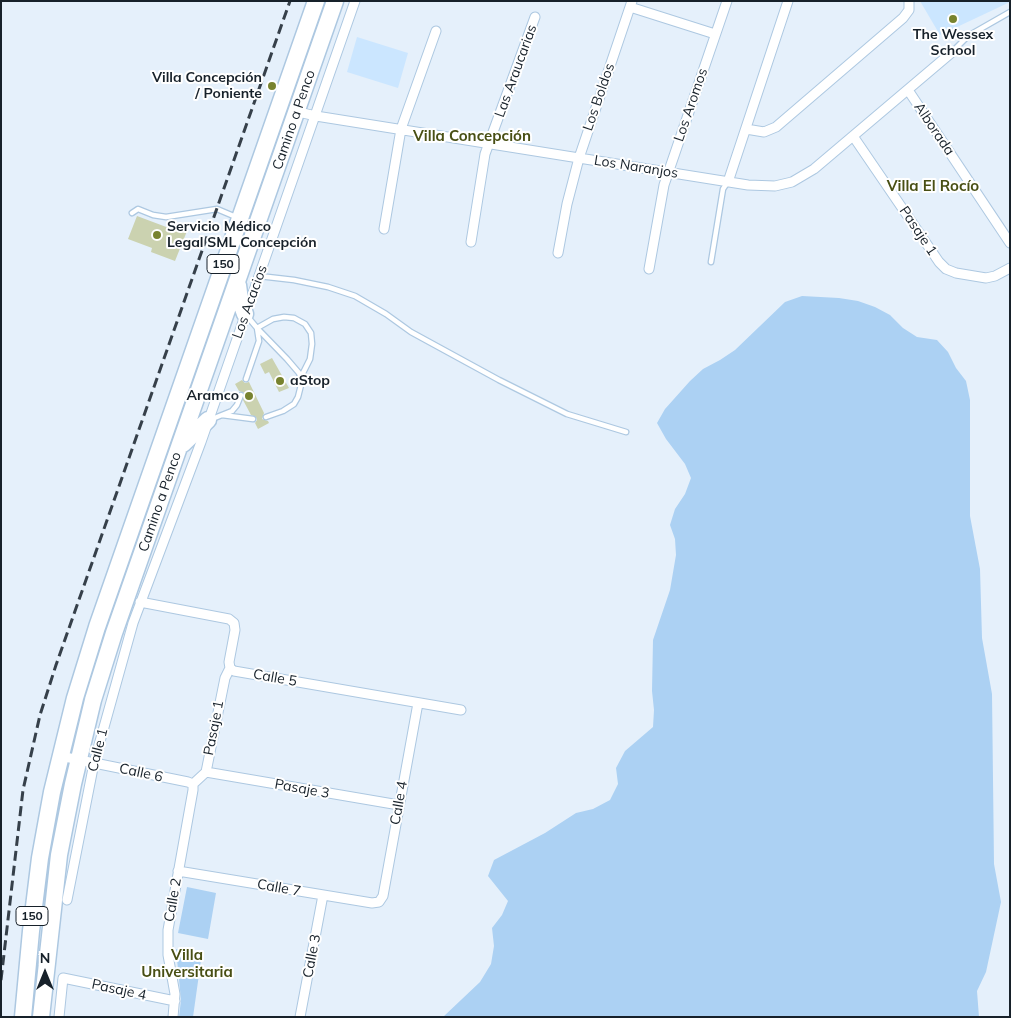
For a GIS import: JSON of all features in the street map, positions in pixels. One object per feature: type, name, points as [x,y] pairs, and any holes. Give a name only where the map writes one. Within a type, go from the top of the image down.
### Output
[{"type":"highway","name":"Camino a Penco","points":[[22,1017],[40,858],[60,756],[75,698],[97,626],[316,1]]},
{"type":"highway","name":"Camino a Penco","points":[[41,1017],[59,855],[86,761],[104,666],[335,1]]},
{"type":"highway","points":[[239,277],[240,300],[245,314]]},
{"type":"highway","points":[[178,450],[192,434],[215,418]]},
{"type":"street","name":"Los Acacios","points":[[140,602],[215,418],[245,314],[355,1]]},
{"type":"street","name":"Los Aromos","points":[[649,269],[664,185],[727,1]]},
{"type":"street","points":[[728,182],[788,1]]},
{"type":"street","points":[[746,129],[764,132],[778,125],[904,18],[909,10],[909,1]]},
{"type":"street","points":[[631,4],[715,34]]},
{"type":"street","name":"Los Boldos","points":[[558,253],[579,158],[631,4]]},
{"type":"street","name":"Las Araucarias","points":[[471,242],[488,143],[494,132],[536,16]]},
{"type":"street","points":[[384,229],[401,129],[436,31]]},
{"type":"street","name":"Los Naranjos","points":[[279,107],[316,116],[728,182],[766,186],[792,182],[814,169],[951,53]]},
{"type":"street","name":"Alborada","points":[[908,90],[1010,243]]},
{"type":"street","name":"Pasaje 1","points":[[853,136],[942,266],[956,273],[982,278],[995,276],[1010,268]]},
{"type":"street","points":[[140,602],[229,619],[234,623],[235,630],[229,662],[230,668]]},
{"type":"street","name":"Calle 1","points":[[67,900],[86,761],[140,602]]},
{"type":"street","name":"Pasaje 1","points":[[193,784],[206,772],[224,678],[230,668]]},
{"type":"street","name":"Calle 5","points":[[230,668],[234,671],[462,710]]},
{"type":"street","name":"Calle 4","points":[[379,902],[383,896],[418,703]]},
{"type":"street","name":"Calle 6","points":[[60,756],[193,784]]},
{"type":"street","name":"Pasaje 3","points":[[206,772],[399,805]]},
{"type":"street","name":"Calle 2","points":[[172,1017],[174,988],[167,943],[168,923],[193,784]]},
{"type":"street","name":"Calle 7","points":[[178,871],[372,903],[379,902]]},
{"type":"street","name":"Calle 3","points":[[300,1017],[323,895]]},
{"type":"street","name":"Pasaje 4","points":[[59,1017],[64,978],[174,1001]]},
{"type":"lane","points":[[951,53],[968,36],[1010,12]]},
{"type":"lane","points":[[711,262],[723,189],[728,182]]},
{"type":"lane","points":[[132,213],[138,209],[153,215],[166,217],[217,209],[240,218]]},
{"type":"lane","points":[[259,276],[328,287],[355,296],[411,332],[499,380],[568,414],[626,432]]},
{"type":"lane","points":[[245,314],[287,358],[301,377]]},
{"type":"lane","points":[[257,328],[273,319],[284,317],[294,318],[305,324],[311,333],[310,359],[301,377],[298,397],[294,404],[283,411],[266,417]]},
{"type":"lane","points":[[246,378],[259,341],[257,328]]},
{"type":"lane","points":[[215,418],[232,411],[241,395]]},
{"type":"lane","points":[[215,418],[253,419]]},
{"type":"shaded area","name":"The Wessex School","points":[[920,1],[1010,1],[1010,2],[940,35]]},
{"type":"shaded area","points":[[357,37],[408,53],[398,88],[347,72]]},
{"type":"shaded area","points":[[802,296],[839,298],[858,301],[875,307],[890,315],[903,328],[917,337],[937,340],[948,352],[956,368],[966,381],[970,400],[970,516],[980,569],[982,638],[992,694],[994,864],[1001,902],[986,972],[977,991],[979,1017],[443,1017],[480,982],[491,964],[494,946],[492,928],[502,915],[508,901],[488,876],[494,860],[545,833],[576,813],[593,809],[610,800],[618,784],[616,768],[625,751],[653,727],[653,640],[670,590],[676,555],[675,539],[670,525],[675,509],[685,494],[691,478],[685,464],[666,439],[657,423],[665,409],[703,369],[735,350],[785,302]]},
{"type":"shaded area","points":[[187,887],[216,893],[208,939],[178,933]]},
{"type":"shaded area","points":[[176,949],[202,953],[193,1017],[179,1017],[181,1000]]},
{"type":"building","name":"Servicio Médico Legal SML Concepción","points":[[137,216],[169,228],[171,225],[187,231],[175,261],[151,252],[152,248],[128,239]]},
{"type":"building","points":[[272,358],[289,388],[279,392],[269,372],[265,374],[260,364]]},
{"type":"building","points":[[242,380],[245,383],[249,382],[264,413],[262,419],[269,423],[258,429],[255,423],[256,417],[251,415],[243,400],[244,393],[239,391],[235,384]]},
{"type":"railway","points":[[1,980],[23,790],[40,715],[290,1]]},
{"type":"place","name":"The Wessex School","points":[[953,19]]},
{"type":"place","name":"Villa Concepción / Poniente","points":[[272,86]]},
{"type":"place","name":"Servicio Médico Legal SML Concepción","points":[[157,235]]},
{"type":"place","name":"aStop","points":[[280,381]]},
{"type":"place","name":"Aramco","points":[[249,396]]},
{"type":"district","name":"Villa Concepción","points":[[472,136]]},
{"type":"district","name":"Villa El Rocío","points":[[933,186]]},
{"type":"district","name":"Villa Universitaria","points":[[187,964]]}]
